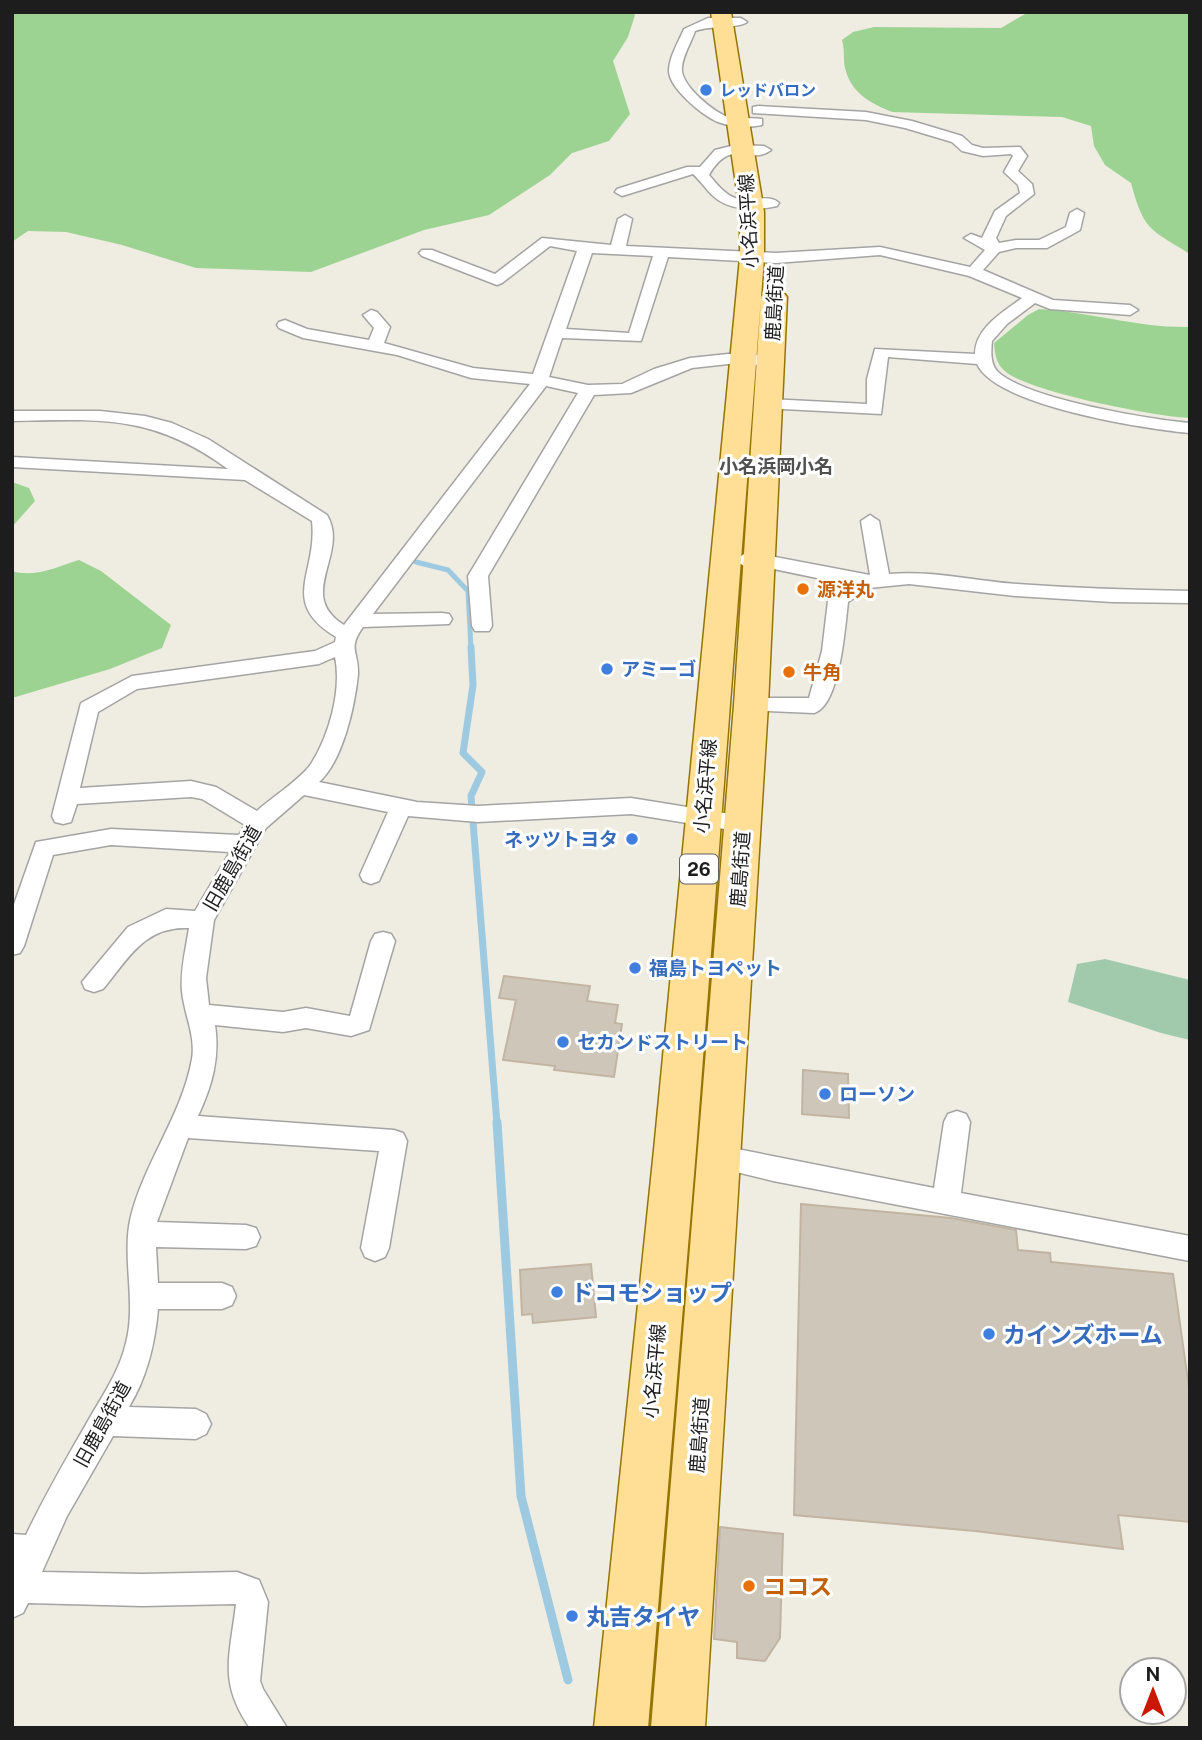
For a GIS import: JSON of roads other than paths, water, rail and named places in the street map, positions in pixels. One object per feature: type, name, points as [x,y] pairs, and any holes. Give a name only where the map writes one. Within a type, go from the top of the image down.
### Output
[{"type":"main road","name":"小名浜平線","points":[[621,1728],[703,816],[743,559],[758,360],[764,258],[761,204],[753,130],[731,17]]},
{"type":"main road","name":"鹿島街道","points":[[678,1728],[751,705],[743,559],[769,404],[758,360]]},
{"type":"street","points":[[731,17],[690,29],[675,69],[676,80],[712,113],[753,130]]},
{"type":"street","points":[[761,204],[730,204],[722,200],[702,175],[719,152],[753,130],[866,116],[907,124],[957,139],[967,148],[983,152],[1015,150],[1020,156],[1011,172],[1025,184],[1027,194],[1000,214],[989,238],[994,249]]},
{"type":"street","points":[[622,192],[692,170],[703,172]]},
{"type":"street","points":[[983,204],[1000,214]]},
{"type":"street","points":[[974,272],[994,249],[1016,244],[1042,245],[1053,237],[1073,230],[1077,214]]},
{"type":"street","points":[[617,251],[625,219]]},
{"type":"street","points":[[971,238],[994,249]]},
{"type":"street","points":[[427,253],[497,280],[547,241],[617,251],[764,258],[880,251],[974,272],[1050,304],[1130,310]]},
{"type":"street","points":[[258,822],[208,793],[191,789],[66,806],[88,708],[132,683],[319,657],[349,634],[541,380],[586,248]]},
{"type":"street","points":[[556,333],[635,338],[660,254]]},
{"type":"street","points":[[1032,298],[989,332],[984,340],[984,360],[994,377],[1048,399],[1125,418],[1190,428]]},
{"type":"street","points":[[371,315],[382,327],[380,337],[373,346]]},
{"type":"street","points":[[285,325],[303,333],[400,351],[471,373],[541,380],[588,390],[625,389],[690,363],[758,360]]},
{"type":"street","points":[[769,404],[876,410],[875,379],[881,352],[984,360]]},
{"type":"street","points":[[482,626],[478,576],[588,390]]},
{"type":"street","points":[[12,415],[72,414],[161,426],[185,433],[321,519],[322,555],[311,598],[316,611],[329,627],[349,634],[442,619]]},
{"type":"street","points":[[12,463],[249,475]]},
{"type":"street","points":[[870,522],[872,580]]},
{"type":"street","points":[[743,559],[872,580],[909,578],[1014,590],[1112,596],[1189,596]]},
{"type":"street","points":[[751,705],[814,705],[818,700],[832,651],[838,601],[845,593],[872,580]]},
{"type":"street","name":"旧鹿島街道","points":[[16,1595],[24,1550],[56,1505],[126,1385],[141,1342],[145,1296],[142,1234],[157,1181],[195,1095],[205,1057],[194,978],[202,920],[258,822],[319,770],[339,724],[348,671],[349,634]]},
{"type":"street","points":[[302,786],[401,807],[471,814],[631,806],[743,824]]},
{"type":"street","points":[[371,875],[401,807]]},
{"type":"street","points":[[12,946],[22,887],[44,848],[111,837],[142,836],[244,845]]},
{"type":"street","points":[[94,982],[136,933],[166,918],[202,920]]},
{"type":"street","points":[[200,1014],[283,1022],[306,1018],[351,1026],[360,1023],[383,941]]},
{"type":"street","points":[[946,1201],[957,1122]]},
{"type":"street","points":[[180,1126],[394,1141],[375,1248]]},
{"type":"street","points":[[675,1150],[720,1156],[773,1169],[1190,1249]]},
{"type":"street","points":[[142,1234],[246,1237]]},
{"type":"street","points":[[145,1296],[222,1296]]},
{"type":"street","points":[[104,1421],[196,1424]]},
{"type":"street","points":[[16,1595],[237,1588],[248,1591],[252,1602],[244,1681],[248,1697],[270,1728]]},
{"type":"waterway","points":[[416,562],[448,570],[468,591],[471,649]]},
{"type":"waterway","points":[[471,647],[473,685],[463,753],[482,772],[471,796],[497,1124]]},
{"type":"waterway","points":[[497,1122],[521,1496],[568,1680]]},
{"type":"place","name":"レッドバロン","points":[[706,90]]},
{"type":"place","name":"源洋丸","points":[[803,589]]},
{"type":"place","name":"アミーゴ","points":[[607,669]]},
{"type":"place","name":"牛角","points":[[789,672]]},
{"type":"place","name":"ネッツトヨタ","points":[[632,839]]},
{"type":"place","name":"福島トヨペット","points":[[635,968]]},
{"type":"place","name":"セカンドストリート","points":[[563,1042]]},
{"type":"place","name":"ローソン","points":[[825,1094]]},
{"type":"place","name":"ドコモショップ","points":[[557,1292]]},
{"type":"place","name":"カインズホーム","points":[[989,1334]]},
{"type":"place","name":"ココス","points":[[749,1586]]},
{"type":"place","name":"丸吉タイヤ","points":[[572,1616]]},
{"type":"district","name":"小名浜岡小名","points":[[776,466]]}]
